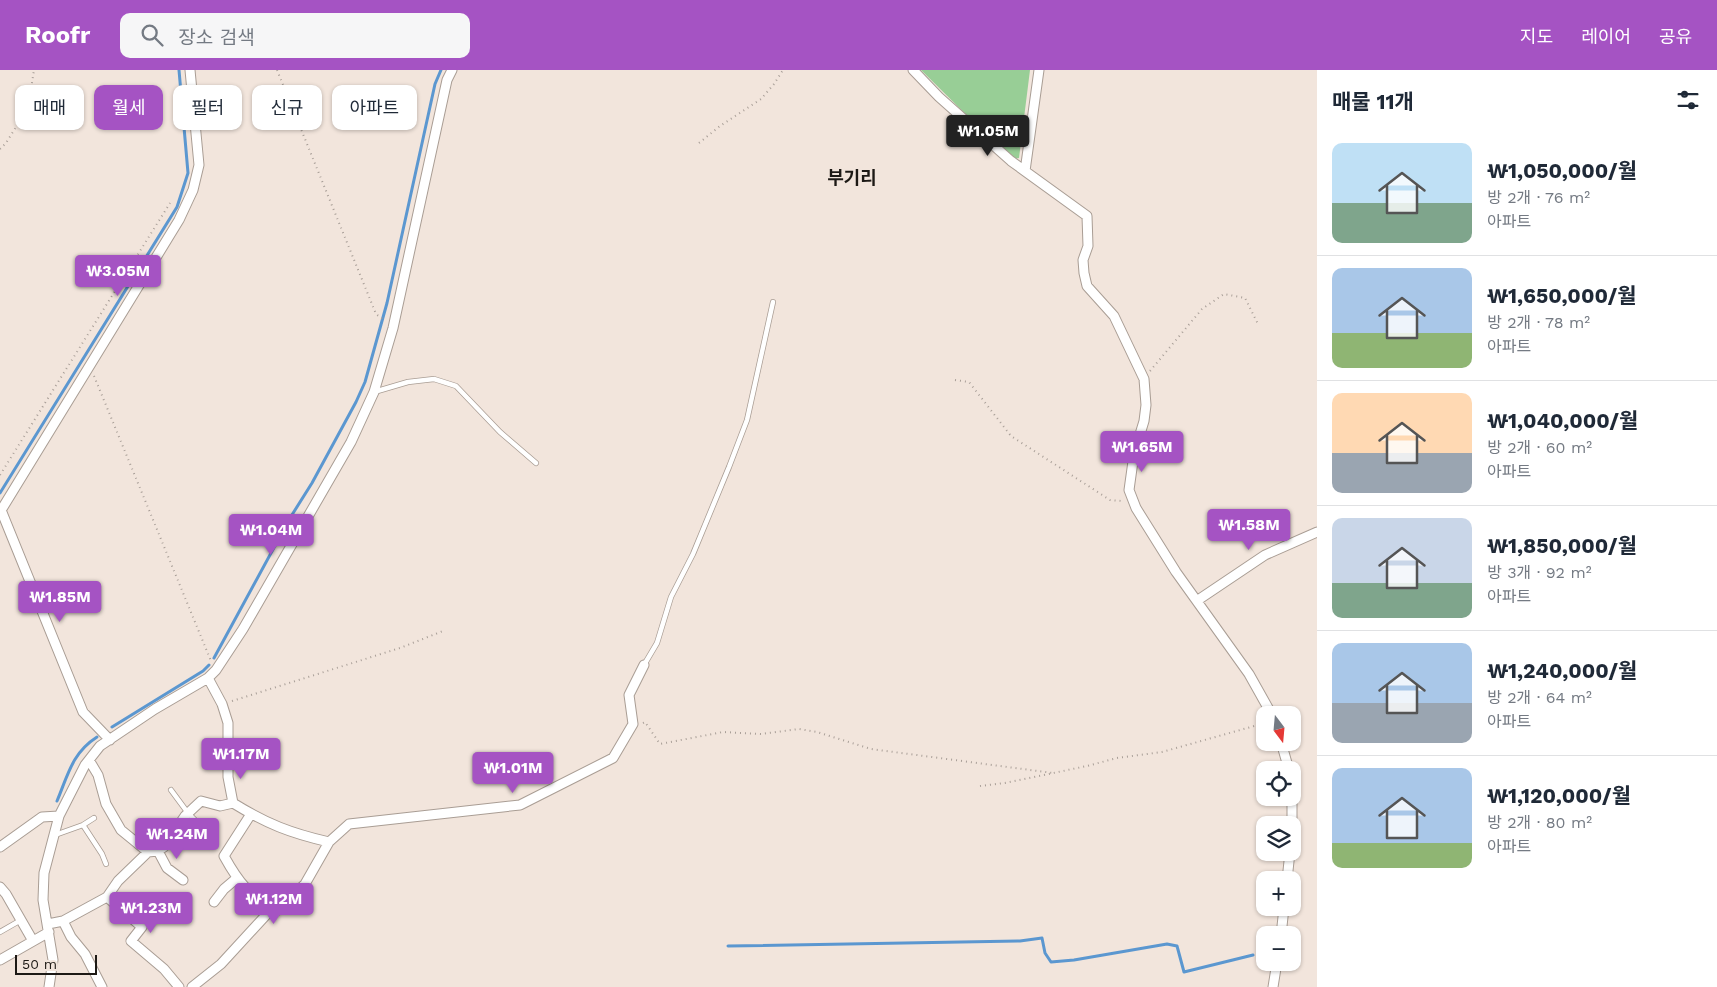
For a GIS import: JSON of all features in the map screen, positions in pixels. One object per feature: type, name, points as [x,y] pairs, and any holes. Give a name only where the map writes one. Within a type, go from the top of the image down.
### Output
[{"type":"street","points":[[110,740],[83,712],[0,511],[180,220],[193,190],[198,165],[190,70]]},
{"type":"street","points":[[49,987],[53,960],[44,900],[44,873],[59,816],[85,765],[100,746],[154,709],[208,678],[216,670],[243,629],[351,442],[374,392],[393,328],[447,80],[452,70]]},
{"type":"street","points":[[913,70],[939,97],[1011,161],[1087,216],[1088,246],[1083,260],[1088,286],[1114,316],[1144,379],[1146,405],[1144,421],[1130,470],[1129,490],[1133,501],[1176,572],[1198,600],[1249,674],[1267,706]]},
{"type":"street","points":[[1025,171],[1039,70]]},
{"type":"street","points":[[1198,600],[1265,555],[1317,532]]},
{"type":"street","points":[[192,987],[221,964],[267,914],[276,911],[304,884],[329,842],[350,824],[520,805],[613,758],[633,724],[629,695],[644,665]]},
{"type":"street","points":[[208,678],[222,704],[228,724],[228,777],[232,803]]},
{"type":"street","points":[[89,760],[98,775],[106,804],[121,830],[148,852]]},
{"type":"street","points":[[0,960],[34,941],[48,928],[107,897],[118,881],[148,852],[158,851],[164,847],[188,813],[201,801],[220,806],[232,803],[261,820],[292,833],[329,842]]},
{"type":"street","points":[[250,814],[224,856],[236,878],[253,896],[276,911]]},
{"type":"street","points":[[0,847],[42,817],[59,816]]},
{"type":"street","points":[[158,851],[167,868],[183,880]]},
{"type":"street","points":[[214,902],[236,878]]},
{"type":"street","points":[[0,887],[34,941]]},
{"type":"street","points":[[107,897],[142,927],[131,942],[164,969],[179,987]]},
{"type":"street","points":[[63,921],[71,937],[85,954],[102,987]]},
{"type":"street","points":[[1273,987],[1276,971]]},
{"type":"lane","points":[[644,665],[657,643],[671,597],[693,554],[747,420],[773,302]]},
{"type":"lane","points":[[374,392],[408,382],[434,379],[456,386],[500,432],[536,463]]},
{"type":"lane","points":[[171,790],[188,813],[204,828]]},
{"type":"lane","points":[[55,835],[83,825],[94,818]]},
{"type":"lane","points":[[83,825],[102,854],[106,864]]},
{"type":"lane","points":[[0,932],[22,920]]},
{"type":"path","points":[[0,149],[28,108],[34,70]]},
{"type":"path","points":[[277,70],[376,314],[385,321]]},
{"type":"path","points":[[699,143],[761,98],[774,84],[782,70]]},
{"type":"path","points":[[0,475],[170,203]]},
{"type":"path","points":[[1144,379],[1202,309],[1224,294],[1245,298],[1258,324]]},
{"type":"path","points":[[90,365],[211,662],[216,670]]},
{"type":"path","points":[[955,380],[970,382],[1011,436],[1033,451],[1110,500],[1133,501]]},
{"type":"path","points":[[222,704],[400,648],[443,631]]},
{"type":"path","points":[[633,724],[645,722],[660,744],[723,732],[761,734],[799,729],[817,732],[871,748],[1053,773]]},
{"type":"path","points":[[980,786],[1005,783],[1117,758],[1162,752],[1256,726]]},
{"type":"green space","points":[[921,70],[1030,70],[1019,158],[1011,159]]},
{"type":"waterway","points":[[0,493],[177,207],[188,173],[179,70]]},
{"type":"waterway","points":[[214,658],[290,518],[312,483],[365,382],[387,303],[435,84],[441,70]]},
{"type":"waterway","points":[[112,727],[203,671],[209,665]]},
{"type":"waterway","points":[[57,801],[76,757],[97,737]]},
{"type":"waterway","points":[[728,946],[1020,941],[1042,938],[1045,953],[1051,962],[1074,960],[1167,944],[1177,946],[1184,972],[1253,955]]},
{"type":"district","name":"부기리","points":[[852,177]]}]
